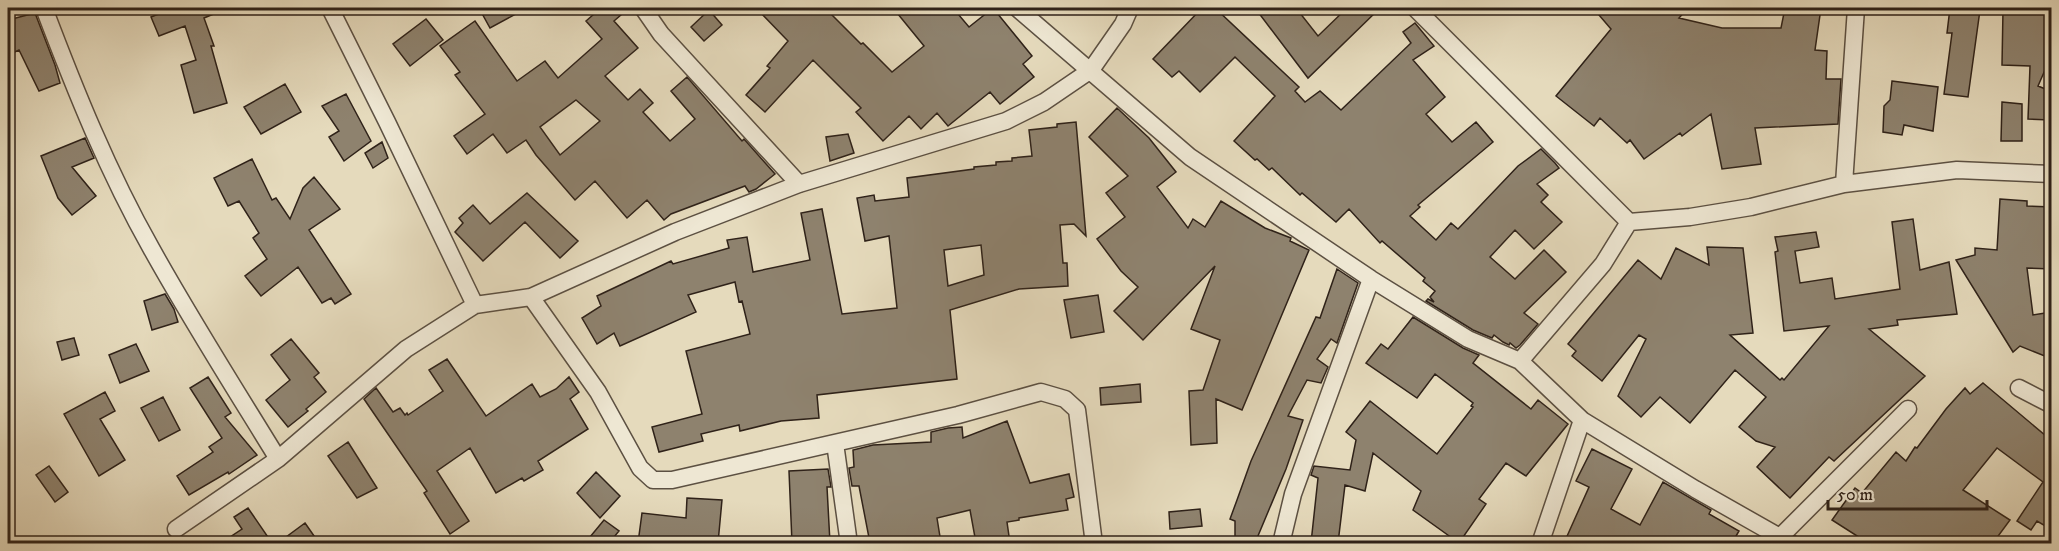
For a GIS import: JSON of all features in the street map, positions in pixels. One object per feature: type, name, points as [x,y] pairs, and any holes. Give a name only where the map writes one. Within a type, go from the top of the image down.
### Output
[{"type":"street","points":[[44,8],[67,69],[118,185],[151,248],[278,459]]},
{"type":"street","points":[[330,8],[475,305]]},
{"type":"street","points":[[643,8],[662,34],[799,184]]},
{"type":"street","points":[[1017,8],[1190,157],[1371,279],[1468,339],[1520,361],[1582,420],[1695,489],[1786,540],[1908,409]]},
{"type":"street","points":[[176,529],[278,459],[406,349],[475,305],[531,297],[675,232],[799,184],[1005,121],[1044,102],[1091,70],[1123,24],[1130,8]]},
{"type":"street","points":[[1415,8],[1629,222],[1690,217],[1751,207],[1844,184],[1957,170],[2052,174]]},
{"type":"street","points":[[1844,184],[1856,8]]},
{"type":"street","points":[[1520,361],[1603,264],[1629,222]]},
{"type":"street","points":[[1281,543],[1293,494],[1371,279]]},
{"type":"street","points":[[531,297],[598,392],[640,468],[653,480],[672,480],[958,416],[1041,392],[1065,399],[1077,410],[1094,543]]},
{"type":"street","points":[[2019,388],[2052,405]]},
{"type":"street","points":[[1540,543],[1582,420]]},
{"type":"street","points":[[835,443],[849,543]]},
{"type":"building","points":[[174,8],[228,8],[204,18],[214,46],[211,46],[227,103],[194,113],[181,65],[196,60],[185,26],[159,36],[151,17]]},
{"type":"building","points":[[479,8],[527,8],[490,28]]},
{"type":"building","points":[[601,8],[629,8],[614,21],[638,48],[605,76],[628,100],[640,89],[653,103],[643,112],[670,141],[695,119],[671,91],[687,77],[742,141],[744,139],[775,174],[749,192],[745,186],[671,214],[664,220],[647,200],[627,218],[595,181],[575,200],[526,140],[507,153],[493,134],[467,154],[454,136],[485,114],[455,75],[460,72],[440,46],[475,21],[517,81],[545,61],[558,78],[602,39],[586,21]],"holes":[[[576,100],[600,121],[560,155],[540,127]]]},
{"type":"building","points":[[756,8],[825,8],[892,72],[924,46],[893,8],[953,8],[969,27],[993,8],[1032,56],[1023,64],[1034,77],[1000,104],[990,92],[948,126],[937,113],[921,129],[909,116],[883,141],[856,112],[861,108],[813,60],[765,112],[746,95],[770,68],[767,66],[788,41]]},
{"type":"building","points":[[1202,8],[1215,8],[1299,87],[1295,91],[1305,102],[1320,91],[1341,110],[1411,43],[1403,32],[1415,23],[1434,46],[1413,60],[1445,97],[1426,114],[1452,142],[1476,122],[1493,142],[1418,205],[1420,207],[1410,216],[1436,240],[1451,223],[1458,229],[1518,166],[1541,149],[1555,163],[1559,168],[1537,184],[1548,195],[1541,202],[1562,222],[1534,249],[1515,230],[1490,257],[1515,279],[1544,250],[1566,272],[1524,313],[1538,324],[1520,345],[1516,348],[1494,335],[1492,338],[1473,330],[1426,301],[1428,299],[1434,302],[1430,297],[1435,291],[1423,281],[1425,278],[1382,241],[1380,243],[1349,209],[1336,222],[1302,193],[1300,195],[1272,168],[1269,170],[1234,141],[1275,96],[1235,57],[1200,92],[1179,71],[1172,77],[1153,59]]},
{"type":"building","points":[[1255,8],[1296,8],[1318,36],[1347,8],[1380,8],[1308,78]]},
{"type":"building","points":[[1593,8],[1688,8],[1679,18],[1722,28],[1781,28],[1785,8],[1821,8],[1815,50],[1827,51],[1826,79],[1841,79],[1838,124],[1755,128],[1761,164],[1722,169],[1711,114],[1682,136],[1680,133],[1644,159],[1630,140],[1627,143],[1600,118],[1594,126],[1556,96],[1611,29]]},
{"type":"building","points":[[1950,8],[1980,10],[1968,97],[1944,94],[1952,33],[1947,33]]},
{"type":"building","points":[[2052,9],[2052,54],[2038,86],[2048,90],[2050,120],[2028,119],[2030,66],[2002,65],[2003,10]]},
{"type":"building","points":[[709,10],[722,25],[704,41],[691,27]]},
{"type":"building","points":[[35,13],[60,83],[39,91],[19,50],[8,55],[8,20]]},
{"type":"building","points":[[426,19],[443,40],[410,66],[393,44]]},
{"type":"building","points":[[1892,81],[1938,87],[1933,131],[1904,125],[1902,135],[1883,132],[1884,106],[1890,100]]},
{"type":"building","points":[[285,84],[301,112],[261,134],[244,107]]},
{"type":"building","points":[[346,94],[371,141],[344,161],[329,137],[339,131],[322,106]]},
{"type":"building","points":[[2002,102],[2022,104],[2022,141],[2001,141]]},
{"type":"building","points":[[1117,108],[1149,138],[1176,172],[1157,187],[1188,228],[1193,219],[1205,227],[1221,201],[1265,228],[1291,238],[1290,241],[1309,250],[1242,410],[1216,399],[1217,443],[1191,445],[1189,391],[1203,390],[1220,340],[1191,329],[1215,266],[1143,340],[1114,311],[1138,287],[1121,271],[1097,239],[1125,217],[1106,193],[1128,176],[1089,137]]},
{"type":"building","points":[[1076,122],[1086,236],[1074,224],[1060,225],[1063,263],[1067,263],[1068,286],[1019,289],[950,310],[957,379],[817,395],[819,418],[781,421],[740,431],[739,425],[701,434],[703,441],[659,452],[652,427],[702,414],[686,351],[750,334],[735,282],[688,295],[696,312],[620,346],[614,333],[597,344],[582,318],[601,306],[597,296],[671,261],[673,264],[729,248],[727,240],[747,237],[753,272],[810,260],[801,213],[822,209],[842,314],[897,308],[889,236],[865,241],[857,198],[874,195],[875,201],[909,197],[907,178],[974,169],[974,167],[996,165],[996,162],[1012,161],[1012,158],[1032,156],[1029,130],[1057,127],[1057,124]],"holes":[[[981,245],[984,275],[948,286],[944,250]]]},
{"type":"building","points":[[848,134],[854,153],[830,161],[826,137]]},
{"type":"building","points":[[85,138],[94,158],[72,167],[96,196],[72,215],[58,198],[41,156]]},
{"type":"building","points":[[382,142],[388,158],[373,168],[365,153]]},
{"type":"building","points":[[252,159],[272,200],[276,198],[290,219],[303,188],[314,177],[340,209],[309,230],[351,294],[335,304],[331,298],[322,303],[298,267],[261,296],[245,276],[267,259],[253,238],[259,233],[239,201],[228,206],[214,178]]},
{"type":"building","points":[[527,193],[578,241],[560,258],[525,222],[483,261],[455,232],[463,223],[459,218],[473,205],[490,224]]},
{"type":"building","points":[[2000,199],[2027,201],[2027,206],[2052,207],[2052,269],[2027,268],[2033,315],[2052,312],[2052,359],[2020,346],[2013,352],[1956,260],[1975,255],[1975,248],[1997,250]]},
{"type":"building","points":[[1913,219],[1920,270],[1949,262],[1957,314],[1897,320],[1898,325],[1869,329],[1925,376],[1834,461],[1829,457],[1790,498],[1757,467],[1775,447],[1756,441],[1739,427],[1766,397],[1735,370],[1690,423],[1660,397],[1641,417],[1618,396],[1646,339],[1639,335],[1602,381],[1572,356],[1576,351],[1568,344],[1638,260],[1661,279],[1676,248],[1709,265],[1707,247],[1743,248],[1753,333],[1730,335],[1780,380],[1782,378],[1784,380],[1829,326],[1784,331],[1775,237],[1816,232],[1819,247],[1795,251],[1800,283],[1832,278],[1835,299],[1900,289],[1892,222]]},
{"type":"building","points":[[1337,269],[1358,283],[1337,343],[1331,339],[1317,359],[1328,367],[1321,383],[1307,380],[1288,416],[1303,420],[1286,469],[1255,543],[1235,543],[1235,521],[1230,519],[1251,461],[1316,317],[1320,318]]},
{"type":"building","points":[[165,294],[174,309],[178,322],[152,330],[144,301]]},
{"type":"building","points":[[1098,295],[1104,332],[1071,338],[1064,300]]},
{"type":"building","points":[[1413,317],[1463,348],[1479,355],[1473,363],[1531,409],[1538,400],[1568,424],[1526,476],[1506,463],[1479,499],[1486,504],[1459,543],[1413,510],[1421,491],[1373,453],[1365,491],[1345,485],[1338,543],[1311,543],[1318,478],[1311,475],[1314,466],[1350,470],[1356,440],[1346,432],[1370,401],[1437,454],[1473,407],[1471,406],[1473,403],[1435,374],[1417,398],[1366,363],[1381,344],[1388,349]]},
{"type":"building","points":[[74,338],[79,355],[62,360],[57,342]]},
{"type":"building","points":[[291,339],[319,373],[314,377],[326,392],[288,427],[266,400],[290,380],[271,355]]},
{"type":"building","points":[[136,344],[149,371],[120,383],[109,355]]},
{"type":"building","points":[[447,359],[486,416],[532,384],[540,397],[556,389],[569,377],[579,392],[570,399],[588,429],[538,461],[543,470],[524,481],[522,478],[496,493],[470,448],[437,471],[469,521],[450,534],[424,493],[427,491],[364,399],[376,388],[393,412],[400,408],[405,415],[407,413],[408,415],[443,391],[429,370]]},
{"type":"building","points":[[208,377],[231,413],[225,417],[257,455],[229,474],[228,472],[189,495],[177,476],[213,452],[209,447],[222,438],[190,388]]},
{"type":"building","points":[[1983,383],[2052,441],[2052,530],[2037,521],[2031,530],[2017,521],[2043,482],[1997,448],[1963,490],[2010,520],[1993,543],[1868,543],[1832,520],[1855,488],[1862,493],[1896,452],[1906,461],[1915,447],[1917,448],[1965,388],[1970,394]]},
{"type":"building","points":[[1140,384],[1141,402],[1101,405],[1100,388]]},
{"type":"building","points":[[105,392],[115,411],[100,419],[125,460],[99,476],[64,414]]},
{"type":"building","points":[[163,397],[180,430],[159,441],[141,408]]},
{"type":"building","points":[[1007,421],[1030,483],[1069,474],[1074,497],[1066,499],[1068,510],[1007,522],[1010,543],[976,543],[970,510],[937,518],[941,543],[870,543],[859,486],[852,486],[849,468],[854,467],[853,450],[873,445],[931,442],[931,432],[948,428],[962,427],[963,438]]},
{"type":"building","points":[[348,442],[377,488],[357,498],[328,456]]},
{"type":"building","points":[[1592,449],[1632,469],[1611,509],[1640,525],[1663,482],[1711,510],[1709,514],[1739,531],[1732,543],[1564,543],[1589,487],[1576,481]]},
{"type":"building","points":[[49,466],[68,492],[55,502],[36,475]]},
{"type":"building","points":[[828,469],[831,487],[827,487],[830,543],[792,543],[789,471]]},
{"type":"building","points":[[596,472],[620,496],[600,518],[577,493]]},
{"type":"building","points":[[687,498],[722,500],[718,543],[638,543],[642,513],[686,518]]},
{"type":"building","points":[[248,508],[272,543],[221,543],[242,529],[234,517]]},
{"type":"building","points":[[1200,509],[1202,526],[1170,529],[1169,512]]},
{"type":"building","points":[[604,520],[619,531],[609,543],[585,543]]},
{"type":"building","points":[[305,523],[319,543],[278,543]]}]
